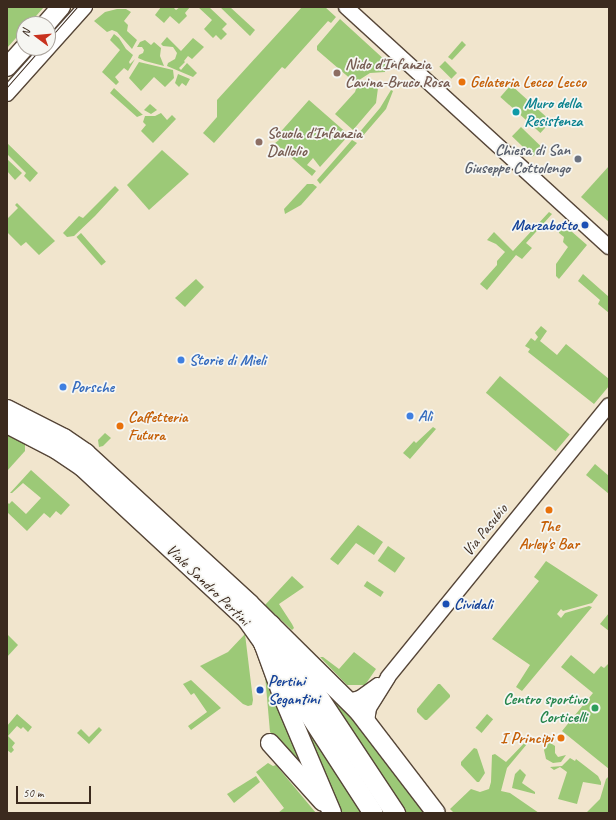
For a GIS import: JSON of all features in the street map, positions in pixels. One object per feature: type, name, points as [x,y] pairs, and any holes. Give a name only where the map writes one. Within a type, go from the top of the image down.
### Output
[{"type":"highway","name":"Viale Sandro Pertini","points":[[270,624],[395,813]]},
{"type":"highway","name":"Viale Sandro Pertini","points":[[263,643],[373,813]]},
{"type":"main road","points":[[53,16],[61,7]]},
{"type":"main road","points":[[7,67],[17,56]]},
{"type":"main road","name":"Viale Sandro Pertini","points":[[7,409],[68,440],[95,460],[270,624],[348,701],[436,813]]},
{"type":"main road","name":"Viale Sandro Pertini","points":[[7,424],[63,453],[89,473],[244,616],[263,643]]},
{"type":"main road","points":[[263,643],[282,695],[332,813]]},
{"type":"main road","points":[[270,743],[332,813]]},
{"type":"street","points":[[7,94],[85,7]]},
{"type":"street","points":[[346,7],[609,247]]},
{"type":"street","name":"Via Pasubio","points":[[366,722],[369,708],[388,677],[609,405]]},
{"type":"street","name":"Via Pasubio","points":[[348,701],[363,697],[388,677]]},
{"type":"green space","points":[[7,7],[44,7],[36,16],[16,16],[16,38],[7,48]]},
{"type":"green space","points":[[161,7],[173,7],[176,10],[180,7],[190,7],[185,13],[187,16],[179,24],[170,16],[164,23],[155,15]]},
{"type":"green space","points":[[198,7],[209,7],[227,24],[222,29],[227,34],[221,40],[216,35],[213,38],[204,29],[212,20]]},
{"type":"green space","points":[[220,7],[230,7],[255,30],[250,36]]},
{"type":"green space","points":[[302,7],[325,7],[336,17],[331,23],[328,21],[285,69],[282,67],[214,143],[203,133],[217,117],[217,100]]},
{"type":"green space","points":[[117,9],[126,9],[131,12],[124,21],[128,25],[127,31],[137,40],[132,49],[117,32],[112,30],[107,32],[94,21],[105,12]]},
{"type":"green space","points":[[340,19],[387,62],[385,72],[370,73],[356,82],[317,50],[317,46]]},
{"type":"green space","points":[[114,34],[133,55],[129,62],[130,64],[135,59],[128,71],[124,68],[115,77],[119,82],[116,85],[102,72],[120,50],[110,40]]},
{"type":"green space","points":[[167,37],[181,51],[193,38],[204,47],[192,59],[188,56],[179,68],[181,70],[187,63],[197,73],[193,77],[167,66],[168,63],[175,59],[177,53],[173,47],[163,46],[161,44]]},
{"type":"green space","points":[[145,40],[151,45],[154,42],[161,48],[160,56],[164,66],[138,58],[144,50],[142,47],[137,47],[140,42]]},
{"type":"green space","points":[[462,41],[466,45],[452,60],[448,57]]},
{"type":"green space","points":[[445,61],[457,73],[451,79],[439,67]]},
{"type":"green space","points":[[139,62],[173,70],[174,78],[165,87],[154,77],[141,91],[129,78]]},
{"type":"green space","points":[[178,74],[190,79],[186,86],[182,83],[179,87],[175,83]]},
{"type":"green space","points":[[367,80],[378,88],[376,103],[353,130],[335,114],[355,92],[357,86]]},
{"type":"green space","points":[[511,85],[551,121],[540,133],[500,97]]},
{"type":"green space","points":[[114,88],[143,115],[137,117],[110,93]]},
{"type":"green space","points":[[391,90],[393,91],[386,109],[361,138],[358,134],[380,108]]},
{"type":"green space","points":[[309,100],[349,135],[320,167],[313,158],[307,165],[316,171],[312,176],[275,143],[279,140],[276,137]]},
{"type":"green space","points":[[150,104],[157,110],[151,114],[144,110]]},
{"type":"green space","points":[[161,113],[167,120],[172,115],[176,119],[153,143],[141,131],[146,125],[143,122],[145,116],[155,116]]},
{"type":"green space","points":[[521,127],[542,147],[533,156],[512,136]]},
{"type":"green space","points":[[352,140],[357,143],[320,184],[317,180]]},
{"type":"green space","points":[[7,143],[38,173],[30,182],[24,176],[26,173],[7,154]]},
{"type":"green space","points":[[162,150],[189,174],[149,210],[127,185]]},
{"type":"green space","points":[[7,159],[22,173],[15,180],[7,171]]},
{"type":"green space","points":[[609,166],[609,222],[581,197]]},
{"type":"green space","points":[[307,184],[313,184],[317,187],[301,205],[285,214],[284,209]]},
{"type":"green space","points":[[115,186],[119,190],[74,236],[67,237],[63,233],[79,216],[83,218]]},
{"type":"green space","points":[[17,203],[55,241],[39,255],[26,242],[21,246],[7,232],[7,219],[18,208],[15,205]]},
{"type":"green space","points":[[549,212],[552,214],[526,243],[532,248],[522,259],[516,255],[487,290],[480,284],[497,265],[497,261],[505,252],[496,244],[487,240],[494,232],[513,251]]},
{"type":"green space","points":[[563,224],[587,245],[559,279],[556,276],[556,264],[568,247],[563,242],[564,237],[559,233],[559,230]]},
{"type":"green space","points":[[81,233],[106,262],[101,266],[76,237]]},
{"type":"green space","points":[[583,274],[609,297],[609,313],[598,304],[600,300],[578,281]]},
{"type":"green space","points":[[196,279],[204,287],[185,307],[175,298]]},
{"type":"green space","points":[[541,326],[547,331],[540,341],[557,355],[566,344],[609,379],[609,386],[594,404],[528,352],[530,349],[525,346],[531,338],[535,341],[538,337],[535,333]]},
{"type":"green space","points":[[500,376],[570,434],[556,451],[486,393]]},
{"type":"green space","points":[[433,427],[436,429],[410,459],[403,453],[414,441],[416,443]]},
{"type":"green space","points":[[105,433],[111,438],[103,446],[99,447],[98,440]]},
{"type":"green space","points":[[7,434],[25,442],[25,451],[7,471]]},
{"type":"green space","points":[[595,464],[609,476],[609,494],[586,475]]},
{"type":"green space","points":[[31,470],[70,505],[61,515],[56,511],[50,518],[44,513],[27,531],[7,512],[7,502],[9,504],[12,501],[26,514],[41,498],[23,483],[12,493],[10,493]]},
{"type":"green space","points":[[358,525],[383,542],[374,555],[356,543],[338,565],[330,559]]},
{"type":"green space","points":[[388,546],[405,558],[395,573],[378,561]]},
{"type":"green space","points":[[546,561],[598,595],[592,603],[563,611],[561,609],[557,614],[561,618],[565,613],[589,606],[592,607],[522,691],[516,687],[530,665],[492,639],[539,581],[534,577]]},
{"type":"green space","points":[[292,576],[304,587],[279,604],[294,628],[292,630],[265,605]]},
{"type":"green space","points":[[367,581],[384,592],[381,597],[364,586]]},
{"type":"green space","points":[[609,613],[609,631],[600,624]]},
{"type":"green space","points":[[7,634],[18,645],[7,657]]},
{"type":"green space","points":[[245,634],[253,700],[252,705],[248,706],[243,704],[200,666],[228,652]]},
{"type":"green space","points":[[354,652],[376,669],[365,685],[347,685],[320,657],[323,657],[339,669]]},
{"type":"green space","name":"Centro sportivo Corticelli","points":[[571,655],[594,674],[601,666],[604,668],[609,663],[609,769],[562,731],[593,693],[561,667]]},
{"type":"green space","points":[[265,675],[309,774],[270,732]]},
{"type":"green space","points":[[191,680],[221,708],[191,730],[188,726],[207,712],[194,693],[191,695],[183,684]]},
{"type":"green space","points":[[438,684],[440,684],[450,695],[450,697],[427,720],[425,720],[417,712],[417,709]]},
{"type":"green space","points":[[329,692],[366,734],[427,813],[406,813],[331,699],[328,694]]},
{"type":"green space","points":[[17,714],[32,727],[28,732],[23,727],[21,729],[17,726],[8,736],[15,743],[12,747],[14,750],[11,753],[7,750],[7,726]]},
{"type":"green space","points":[[487,714],[493,719],[482,733],[475,728]]},
{"type":"green space","points":[[301,719],[362,813],[339,813]]},
{"type":"green space","points":[[99,727],[102,730],[89,744],[77,733],[81,729],[89,737]]},
{"type":"green space","points":[[531,736],[532,738],[507,768],[501,791],[510,793],[539,813],[454,813],[450,809],[471,789],[480,792],[489,789],[491,782],[492,755],[495,754],[506,762]]},
{"type":"green space","points":[[549,742],[555,746],[555,753],[558,757],[566,755],[561,762],[553,763],[546,759],[544,750]]},
{"type":"green space","points":[[474,748],[477,749],[485,773],[479,782],[477,782],[461,765],[461,762]]},
{"type":"green space","points":[[570,758],[575,761],[576,759],[598,776],[601,782],[601,785],[583,782],[577,804],[558,799],[567,772],[560,767],[554,770],[550,767],[562,766]]},
{"type":"green space","points":[[268,763],[273,766],[276,765],[316,813],[278,813],[284,808],[256,772]]},
{"type":"green space","points":[[520,769],[526,775],[522,783],[535,792],[535,794],[512,788],[515,774]]},
{"type":"green space","points":[[256,776],[260,782],[234,803],[227,794]]},
{"type":"green space","points":[[609,776],[609,813],[586,813],[600,799],[606,779]]},
{"type":"tram line","points":[[56,31],[77,7]]},
{"type":"tram line","points":[[7,87],[34,56]]},
{"type":"place","name":"Nido d'Infanzia Cavina-Bruco Rosa","points":[[337,73]]},
{"type":"place","name":"Gelateria Lecco Lecco","points":[[462,82]]},
{"type":"place","name":"Muro della Resistenza","points":[[516,112]]},
{"type":"place","name":"Scuola d'Infanzia Dallolio","points":[[259,142]]},
{"type":"place","name":"Chiesa di San Giuseppe Cottolengo","points":[[578,159]]},
{"type":"place","name":"Marzabotto","points":[[585,225]]},
{"type":"place","name":"Storie di Mieli","points":[[181,360]]},
{"type":"place","name":"Porsche","points":[[63,387]]},
{"type":"place","name":"Alì","points":[[410,416]]},
{"type":"place","name":"Caffetteria Futura","points":[[120,426]]},
{"type":"place","name":"The Arley's Bar","points":[[549,510]]},
{"type":"place","name":"Cividali","points":[[446,604]]},
{"type":"place","name":"Pertini Segantini","points":[[260,690]]},
{"type":"place","name":"Centro sportivo Corticelli","points":[[595,708]]},
{"type":"place","name":"I Principi","points":[[561,738]]}]
